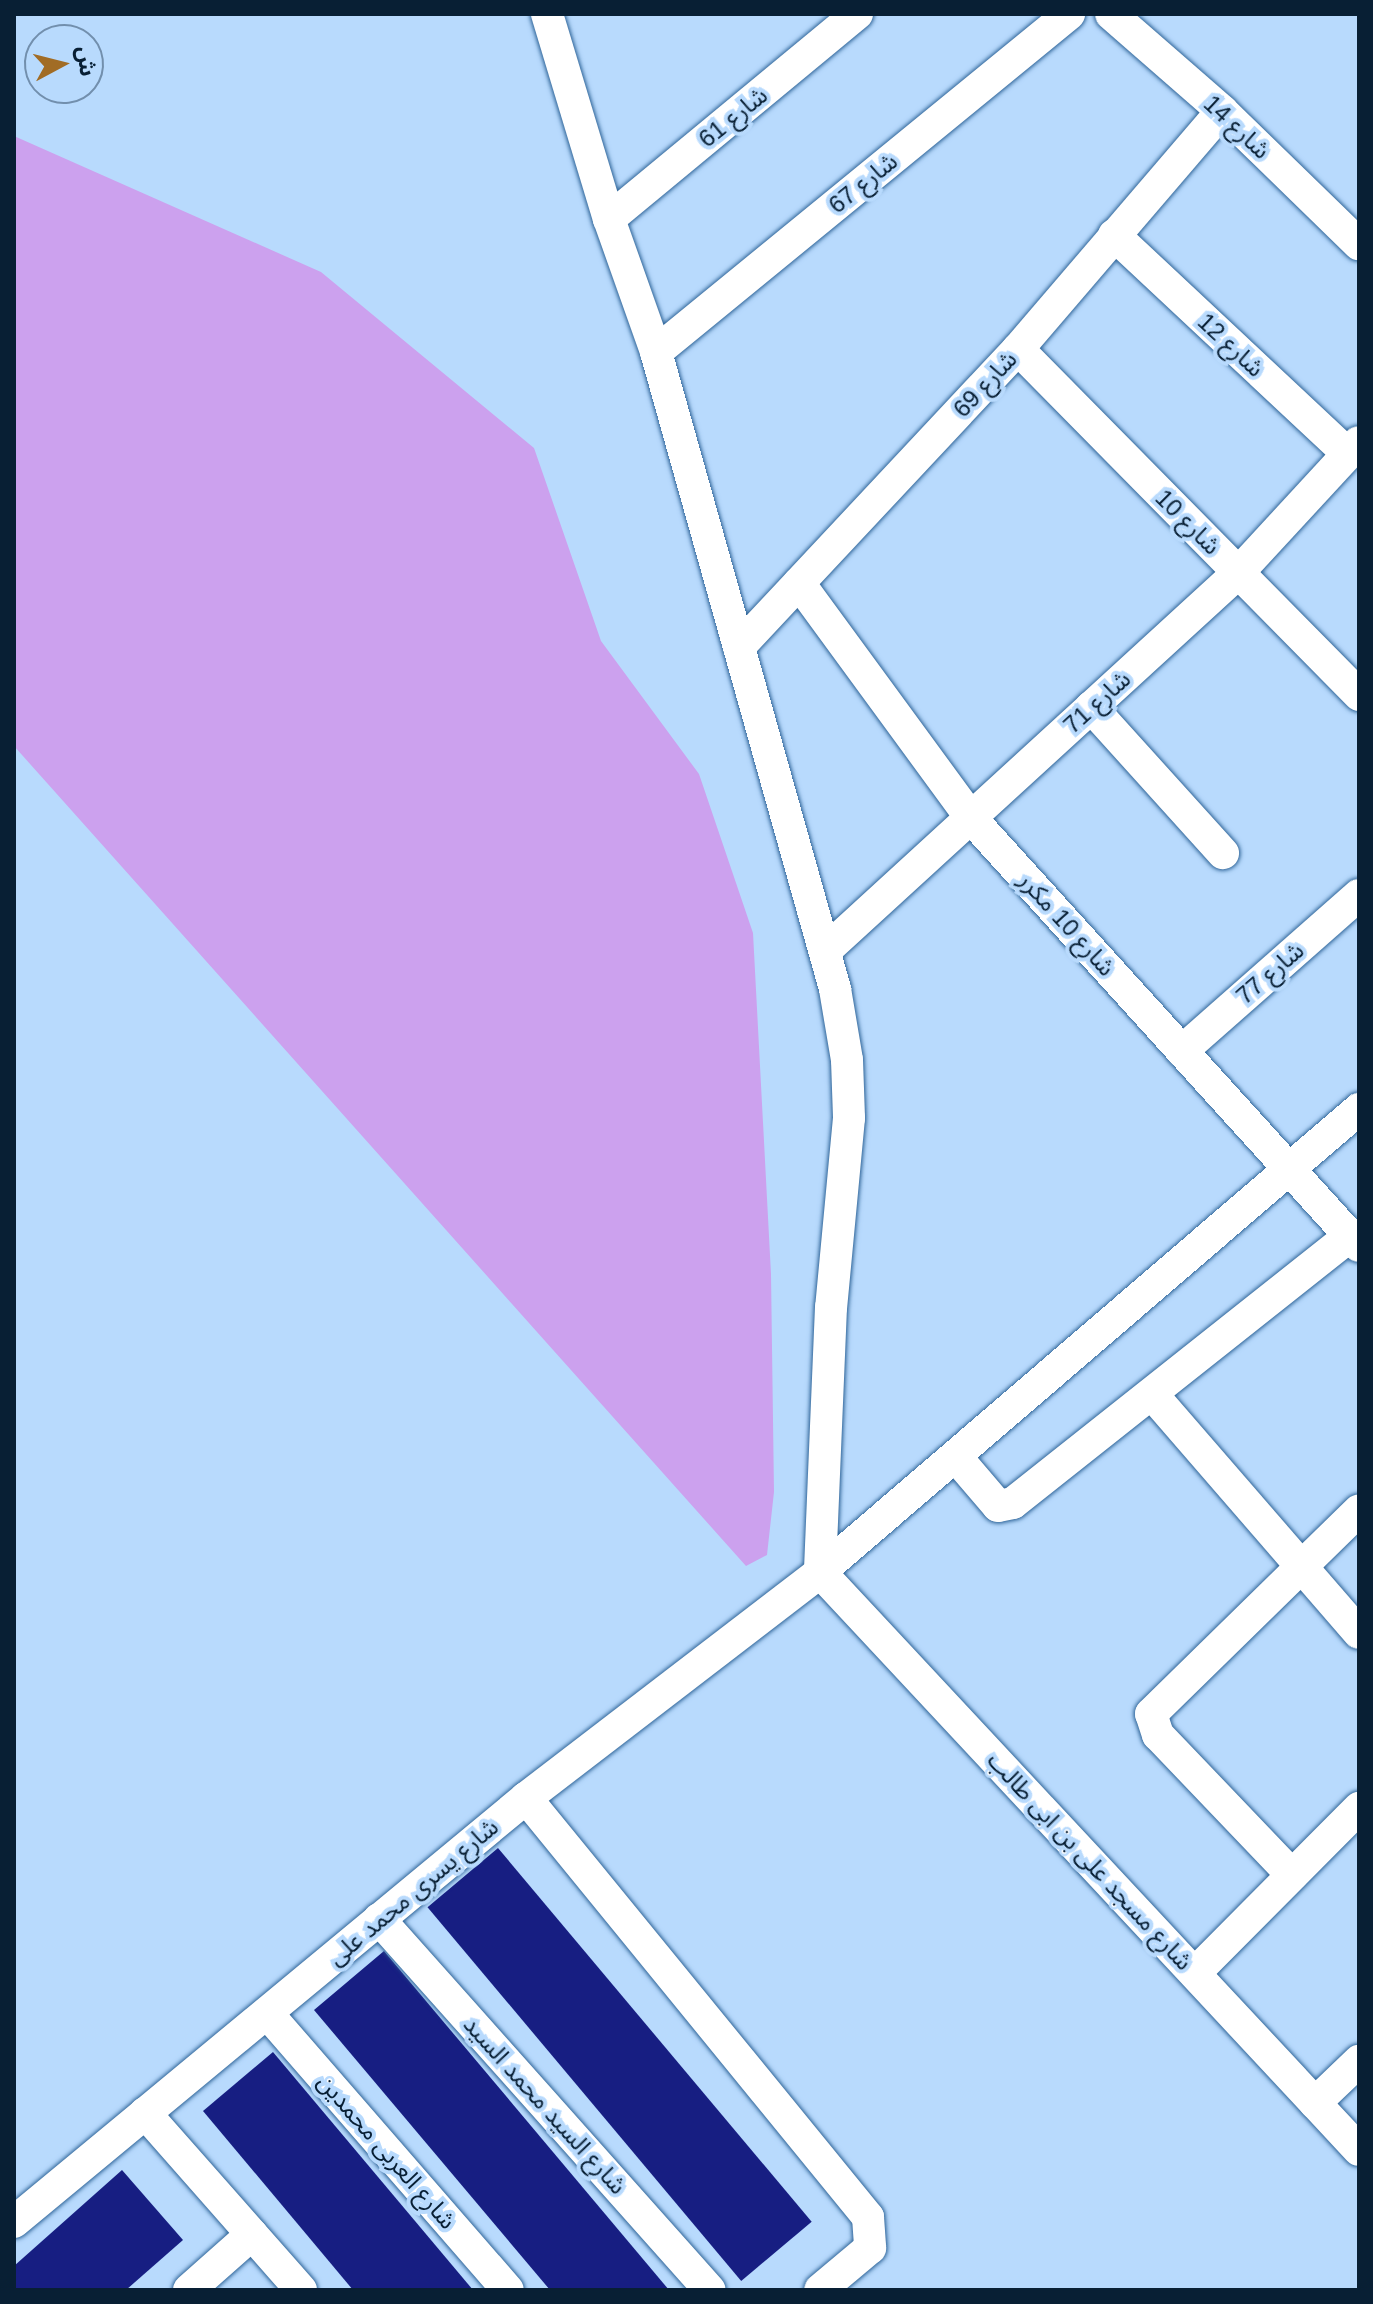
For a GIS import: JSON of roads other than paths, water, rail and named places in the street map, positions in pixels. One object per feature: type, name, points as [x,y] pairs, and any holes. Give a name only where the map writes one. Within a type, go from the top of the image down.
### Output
[{"type":"street","points":[[547,14],[609,219],[656,352],[825,951],[847,1060],[849,1118],[831,1307],[820,1572]]},
{"type":"street","name":"شارع 61","points":[[609,219],[857,14]]},
{"type":"street","name":"شارع 67","points":[[656,352],[1069,14]]},
{"type":"street","name":"شارع 14","points":[[1117,16],[1222,111],[1359,244]]},
{"type":"street","name":"شارع 69","points":[[739,647],[1018,349],[1222,111]]},
{"type":"street","name":"شارع 12","points":[[1114,235],[1354,448]]},
{"type":"street","name":"شارع 10","points":[[1018,349],[1359,695]]},
{"type":"street","name":"شارع 71","points":[[825,951],[1238,573],[1354,448]]},
{"type":"street","name":"شارع 10 مكرر","points":[[799,583],[970,817],[1354,1241]]},
{"type":"street","points":[[1091,707],[1223,853]]},
{"type":"street","name":"شارع 77","points":[[1182,1051],[1359,895]]},
{"type":"street","name":"شارع يسرى محمد على","points":[[14,2222],[526,1798],[820,1572],[957,1458],[1359,1109]]},
{"type":"street","points":[[957,1458],[998,1506],[1008,1506],[1354,1241]]},
{"type":"street","points":[[1152,1394],[1359,1633]]},
{"type":"street","points":[[1292,1875],[1158,1735],[1151,1714],[1359,1510]]},
{"type":"street","name":"شارع مسجد على بن ابى طالب","points":[[820,1572],[1359,2150]]},
{"type":"street","points":[[526,1798],[868,2217],[870,2248],[820,2290]]},
{"type":"street","points":[[1195,1973],[1359,1808]]},
{"type":"street","name":"شارع السيد محمد السيد","points":[[379,1919],[710,2290]]},
{"type":"street","name":"شارع العربى محمدين","points":[[267,2013],[508,2290]]},
{"type":"street","points":[[1315,2103],[1359,2061]]},
{"type":"street","points":[[145,2113],[301,2290]]},
{"type":"street","points":[[189,2290],[252,2234]]}]
